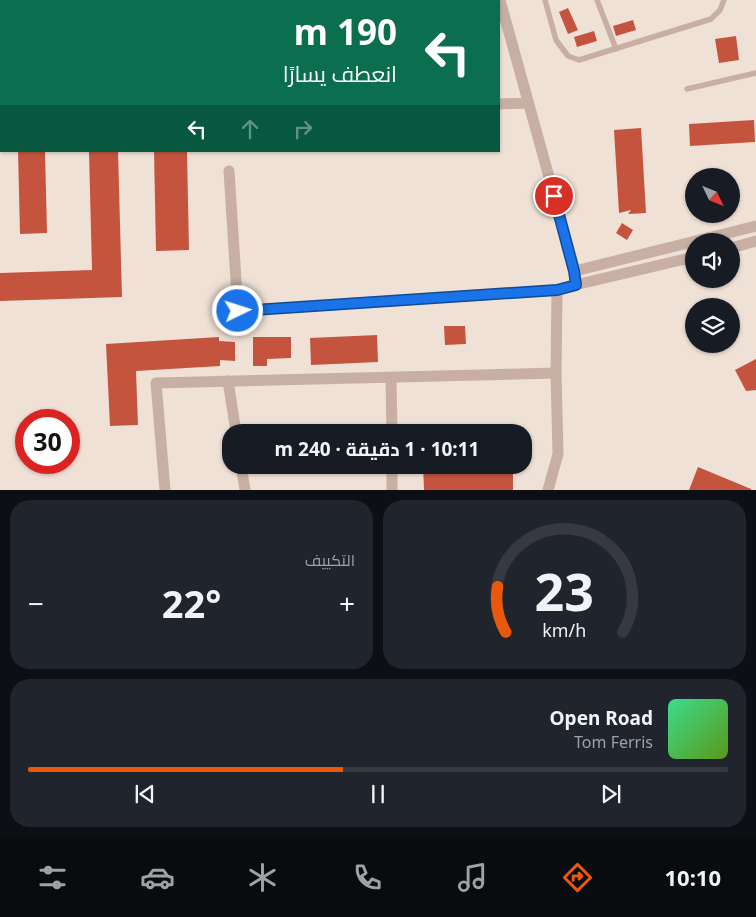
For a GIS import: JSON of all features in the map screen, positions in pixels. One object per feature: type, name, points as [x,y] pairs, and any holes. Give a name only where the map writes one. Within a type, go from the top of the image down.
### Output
[{"type":"street","points":[[500,0],[574,271],[576,285]]},
{"type":"street","points":[[500,104],[528,102]]},
{"type":"street","points":[[229,171],[238,311],[557,290],[685,259]]},
{"type":"street","points":[[574,271],[756,226]]},
{"type":"street","points":[[740,246],[756,242]]},
{"type":"street","points":[[548,490],[558,454],[556,373],[557,290]]},
{"type":"street","points":[[165,490],[156,383],[556,373]]},
{"type":"street","points":[[391,378],[392,424]]},
{"type":"street","points":[[228,381],[235,424]]},
{"type":"street","points":[[242,474],[245,490]]},
{"type":"street","points":[[392,474],[392,490]]},
{"type":"lane","points":[[545,0],[556,40],[568,56],[579,60],[711,19],[720,10],[724,0]]},
{"type":"lane","points":[[597,0],[616,49]]},
{"type":"lane","points":[[687,89],[756,73]]},
{"type":"building","points":[[568,8],[578,30],[568,34],[559,12]]},
{"type":"building","points":[[633,20],[636,30],[616,36],[613,26]]},
{"type":"building","points":[[594,31],[597,41],[577,47],[574,37]]},
{"type":"building","points":[[736,36],[739,60],[719,63],[715,39]]},
{"type":"building","points":[[754,120],[755,142],[690,146],[689,124]]},
{"type":"building","points":[[641,128],[646,213],[628,214],[631,210],[619,213],[614,130]]},
{"type":"building","points":[[18,152],[45,152],[47,233],[20,234]]},
{"type":"building","points":[[89,152],[118,152],[122,297],[0,301],[0,273],[92,270]]},
{"type":"building","points":[[154,152],[187,152],[189,250],[156,251]]},
{"type":"building","points":[[622,223],[633,230],[627,240],[616,233]]},
{"type":"building","points":[[444,326],[465,326],[466,344],[445,345]]},
{"type":"building","points":[[377,335],[378,362],[311,365],[310,338]]},
{"type":"building","points":[[219,337],[219,341],[235,342],[235,361],[220,360],[220,366],[136,371],[138,425],[110,426],[106,344]]},
{"type":"building","points":[[253,337],[291,337],[291,358],[267,359],[267,366],[253,366]]},
{"type":"building","points":[[756,359],[756,390],[746,391],[735,370]]},
{"type":"building","points":[[698,467],[751,489],[751,490],[689,490]]},
{"type":"building","points":[[423,474],[513,474],[513,490],[424,490]]},
{"type":"route","points":[[238,311],[557,290],[576,285],[554,196]]}]
